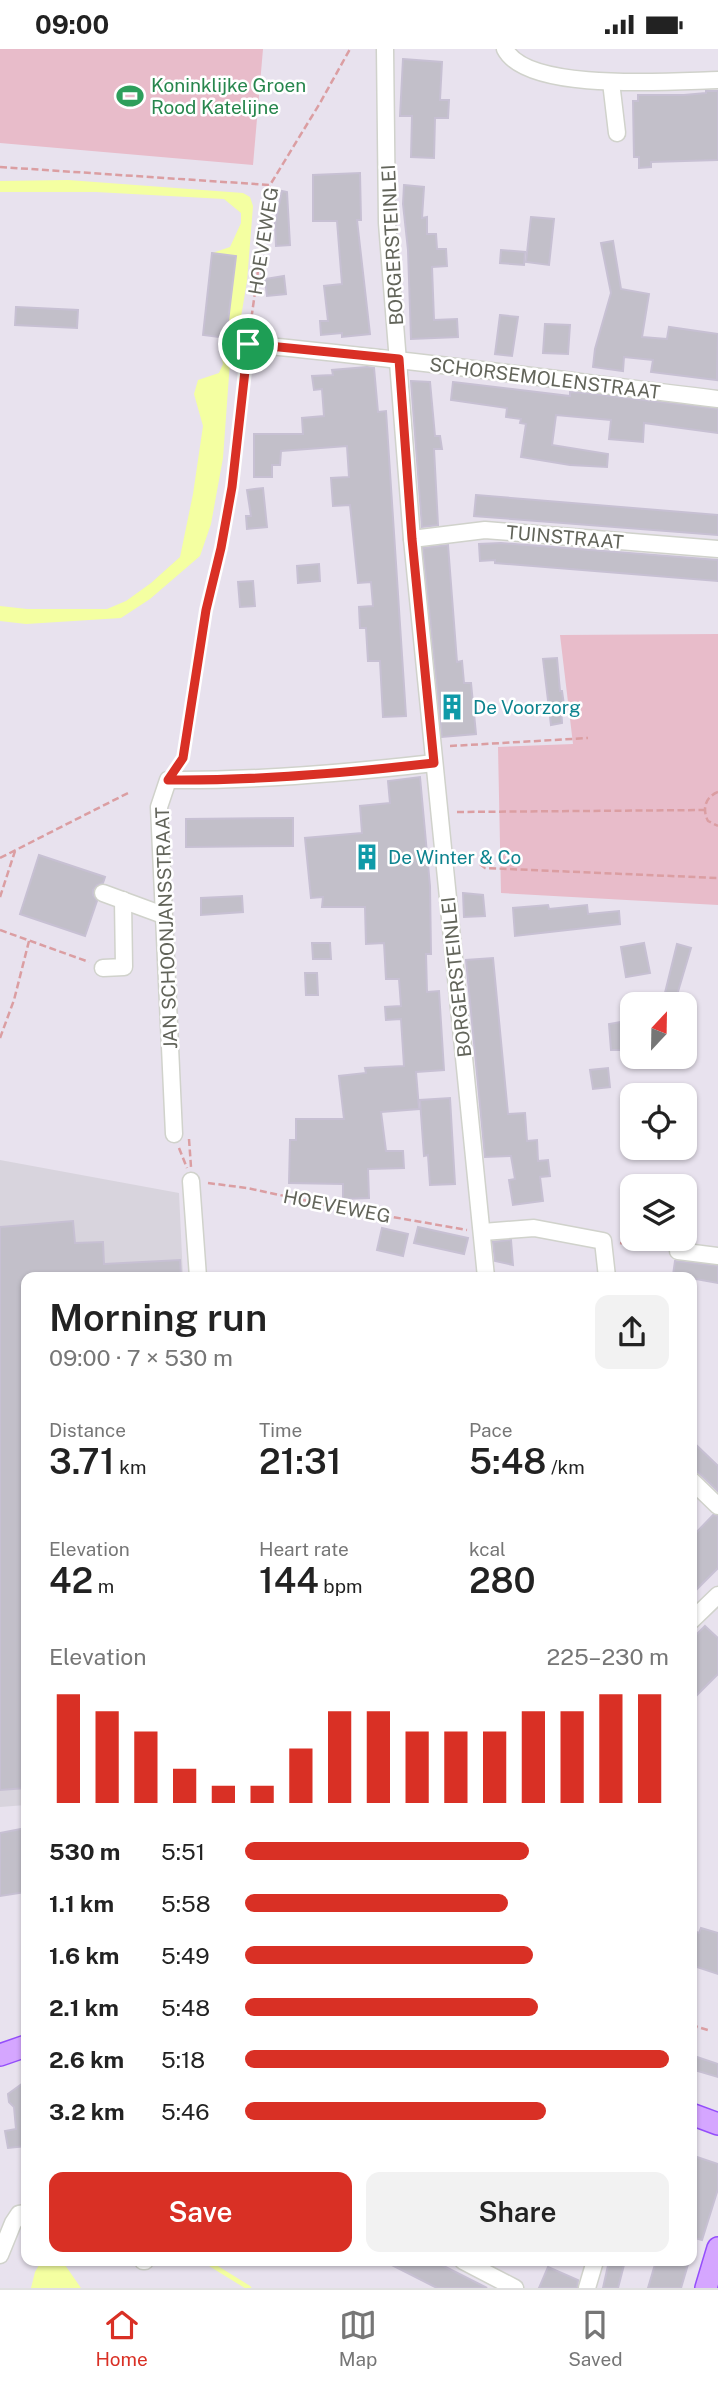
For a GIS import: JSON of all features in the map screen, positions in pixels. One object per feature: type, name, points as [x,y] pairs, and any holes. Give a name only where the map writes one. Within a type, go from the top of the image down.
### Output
[{"type":"main road","points":[[0,2055],[21,2048]]},
{"type":"main road","points":[[697,2116],[718,2124]]},
{"type":"main road","points":[[706,2288],[718,2248]]},
{"type":"street","name":"BORGERSTEINLEI","points":[[385,49],[387,223],[412,539],[486,1272]]},
{"type":"street","points":[[505,49],[509,56],[528,67],[582,81],[718,80]]},
{"type":"street","points":[[611,82],[617,133]]},
{"type":"street","name":"SCHORSEMOLENSTRAAT","points":[[248,344],[399,359],[445,367],[718,399]]},
{"type":"street","name":"TUINSTRAAT","points":[[412,539],[485,530],[718,549]]},
{"type":"street","name":"JAN SCHOONJANSSTRAAT","points":[[174,1134],[159,807],[168,780],[272,778],[360,772],[433,755]]},
{"type":"street","points":[[103,893],[163,915]]},
{"type":"street","points":[[103,968],[124,967],[122,900]]},
{"type":"street","points":[[191,1181],[198,1272]]},
{"type":"street","points":[[483,1232],[534,1228],[603,1241],[606,1272]]},
{"type":"street","points":[[678,1251],[718,1257]]},
{"type":"street","points":[[697,1486],[718,1506]]},
{"type":"street","points":[[697,1617],[714,1606]]},
{"type":"street","points":[[0,2255],[13,2223],[21,2214]]},
{"type":"street","points":[[473,2266],[516,2288]]},
{"type":"street","points":[[587,2288],[593,2266]]},
{"type":"path","name":"HOEVEWEG","points":[[168,780],[183,758],[206,610],[232,487],[270,185],[350,49]]},
{"type":"path","points":[[0,167],[270,185]]},
{"type":"path","points":[[433,755],[588,739]]},
{"type":"path","points":[[0,858],[130,792]]},
{"type":"path","points":[[718,792],[709,798],[704,810],[708,821],[718,826]]},
{"type":"path","points":[[439,814],[477,811],[704,810]]},
{"type":"path","points":[[0,897],[15,851]]},
{"type":"path","points":[[480,864],[485,868],[718,878]]},
{"type":"path","points":[[0,930],[103,968]]},
{"type":"path","points":[[0,1038],[14,1000],[29,940]]},
{"type":"path","points":[[174,1134],[191,1181]]},
{"type":"path","name":"HOEVEWEG","points":[[191,1181],[247,1188],[336,1207],[483,1232]]},
{"type":"path","points":[[603,1241],[620,1243]]},
{"type":"path","points":[[697,2027],[708,2030]]},
{"type":"shaded area","name":"Koninklijke Groen Rood Katelijne","points":[[0,49],[263,49],[253,165],[0,143]]},
{"type":"shaded area","points":[[68,180],[243,193],[250,197],[253,206],[247,281],[238,335],[226,338],[228,325],[223,325],[212,253],[230,247],[241,223],[241,213],[224,199],[96,192],[0,192],[0,181]]},
{"type":"shaded area","points":[[219,346],[231,348],[223,458],[211,524],[200,556],[150,599],[121,618],[26,624],[0,621],[0,606],[27,609],[107,609],[126,601],[180,557],[203,426],[194,394],[198,380],[219,373],[223,364]]},
{"type":"shaded area","points":[[718,634],[718,905],[501,893],[498,747],[573,744],[560,635]]},
{"type":"shaded area","points":[[0,1160],[179,1193],[183,1272],[21,1272],[21,1805],[0,1807]]},
{"type":"shaded area","points":[[38,2266],[66,2266],[81,2288],[31,2288]]},
{"type":"building","points":[[403,59],[442,62],[440,100],[449,100],[448,118],[435,118],[434,158],[411,157],[412,116],[400,116]]},
{"type":"building","points":[[718,91],[718,160],[651,162],[651,167],[639,168],[639,157],[634,157],[633,101],[638,101],[638,95],[684,95]]},
{"type":"building","points":[[360,173],[361,220],[357,220],[370,334],[342,337],[342,333],[321,335],[320,321],[328,321],[324,286],[342,284],[337,221],[313,221],[313,175]]},
{"type":"building","points":[[404,185],[424,187],[422,218],[427,217],[427,234],[436,234],[437,249],[446,249],[447,266],[432,267],[434,320],[457,319],[458,337],[411,339]]},
{"type":"building","points":[[282,191],[287,192],[290,245],[276,246],[275,223]]},
{"type":"building","points":[[531,217],[554,219],[549,265],[526,262]]},
{"type":"building","points":[[613,241],[621,289],[649,294],[642,337],[667,339],[669,327],[718,334],[717,380],[651,372],[653,360],[624,357],[623,371],[593,367],[595,349],[611,293],[601,243]]},
{"type":"building","points":[[501,250],[525,252],[524,265],[500,263]]},
{"type":"building","points":[[212,253],[236,256],[226,338],[203,335]]},
{"type":"building","points":[[284,276],[286,294],[267,296],[265,279]]},
{"type":"building","points":[[16,307],[78,310],[77,328],[15,325]]},
{"type":"building","points":[[500,315],[518,317],[512,356],[495,354]]},
{"type":"building","points":[[545,324],[570,325],[568,354],[543,353]]},
{"type":"building","points":[[374,368],[378,412],[386,411],[406,716],[383,717],[380,661],[368,661],[366,628],[360,628],[359,607],[373,606],[371,582],[358,583],[350,505],[333,506],[331,478],[349,477],[347,446],[281,451],[280,465],[272,465],[272,477],[254,477],[254,434],[303,434],[302,418],[324,416],[322,389],[314,390],[312,376],[333,375],[332,370]]},
{"type":"building","points":[[411,381],[430,382],[435,436],[440,436],[442,449],[434,449],[438,525],[422,527]]},
{"type":"building","points":[[453,382],[570,396],[570,392],[586,393],[718,409],[718,433],[644,423],[643,442],[609,439],[611,420],[556,415],[552,445],[608,454],[607,467],[570,465],[521,457],[526,424],[520,423],[521,419],[506,417],[507,408],[451,400]]},
{"type":"building","points":[[263,488],[267,527],[247,529],[246,516],[251,516],[247,490]]},
{"type":"building","points":[[476,495],[718,515],[718,535],[474,516]]},
{"type":"building","points":[[501,543],[718,560],[718,581],[495,563],[495,560],[480,561],[479,544]]},
{"type":"building","points":[[448,545],[457,662],[462,661],[464,683],[471,683],[476,734],[442,737],[423,548]]},
{"type":"building","points":[[319,564],[320,581],[298,583],[297,566]]},
{"type":"building","points":[[253,581],[255,606],[240,607],[238,582]]},
{"type":"building","points":[[557,658],[564,705],[561,705],[562,723],[551,725],[543,659]]},
{"type":"building","points":[[420,777],[430,886],[431,954],[426,954],[427,992],[439,991],[444,1070],[416,1072],[419,1109],[381,1112],[386,1151],[403,1151],[404,1168],[368,1169],[369,1198],[343,1199],[343,1184],[289,1183],[290,1140],[296,1140],[296,1119],[344,1119],[339,1076],[366,1073],[365,1068],[404,1066],[401,1019],[386,1020],[385,1007],[401,1006],[399,979],[386,979],[384,943],[366,944],[365,907],[322,907],[323,897],[311,898],[305,838],[362,833],[360,806],[390,803],[388,781]]},
{"type":"building","points":[[293,818],[293,846],[186,847],[186,819]]},
{"type":"building","points":[[39,855],[105,877],[103,883],[93,890],[97,901],[85,936],[20,914]]},
{"type":"building","points":[[463,893],[483,895],[485,916],[464,917]]},
{"type":"building","points":[[242,896],[243,912],[201,915],[201,898]]},
{"type":"building","points":[[548,905],[549,909],[587,905],[588,914],[619,911],[620,924],[515,936],[513,908]]},
{"type":"building","points":[[312,943],[330,943],[331,959],[313,959]]},
{"type":"building","points":[[644,943],[650,973],[626,977],[621,947]]},
{"type":"building","points":[[677,944],[691,948],[678,992],[665,992]]},
{"type":"building","points":[[493,958],[508,1114],[525,1113],[527,1141],[537,1140],[538,1161],[548,1160],[550,1176],[540,1177],[543,1201],[513,1205],[509,1180],[515,1179],[511,1156],[485,1157],[466,960]]},
{"type":"building","points":[[305,973],[317,973],[318,995],[306,995]]},
{"type":"building","points":[[620,1022],[620,1050],[611,1050],[609,1024]]},
{"type":"building","points":[[608,1068],[610,1087],[593,1089],[590,1070]]},
{"type":"building","points":[[450,1098],[455,1184],[430,1185],[428,1155],[424,1156],[420,1100]]},
{"type":"building","points":[[73,1221],[75,1243],[103,1242],[104,1264],[180,1260],[181,1272],[21,1272],[21,1788],[0,1790],[0,1227]]},
{"type":"building","points":[[418,1227],[468,1238],[464,1254],[414,1243]]},
{"type":"building","points":[[382,1228],[408,1234],[403,1256],[377,1250]]},
{"type":"building","points":[[511,1240],[513,1265],[495,1261],[493,1242]]},
{"type":"building","points":[[675,1261],[718,1266],[718,1283],[697,1279],[697,1272],[673,1272]]},
{"type":"building","points":[[697,1446],[718,1466],[718,1491],[698,1472]]},
{"type":"building","points":[[713,1515],[718,1516],[718,1568],[697,1589],[697,1532]]},
{"type":"building","points":[[705,1626],[718,1638],[718,1674],[697,1695],[697,1634]]},
{"type":"building","points":[[21,1829],[21,1893],[0,1896],[0,1833]]},
{"type":"building","points":[[701,1928],[718,1933],[718,1974],[697,1967],[697,1932]]},
{"type":"building","points":[[697,2057],[718,2064],[718,2077],[697,2071]]},
{"type":"building","points":[[21,2085],[21,2147],[8,2148],[5,2131],[16,2129],[14,2107],[9,2102],[8,2094]]},
{"type":"building","points":[[697,2157],[718,2164],[718,2189],[702,2240],[697,2239]]},
{"type":"building","points":[[394,2266],[444,2266],[487,2288],[437,2288]]},
{"type":"building","points":[[608,2266],[624,2266],[618,2288],[603,2288]]},
{"type":"building","points":[[655,2266],[688,2266],[681,2288],[648,2288]]},
{"type":"building","points":[[548,2267],[578,2280],[577,2288],[539,2288]]},
{"type":"waterway","points":[[213,2266],[249,2288]]},
{"type":"place","name":"Koninklijke Groen Rood Katelijne","points":[[130,96]]},
{"type":"place","name":"De Voorzorg","points":[[452,707]]},
{"type":"place","name":"De Winter & Co","points":[[367,857]]},
{"type":"route","points":[[248,344],[399,359],[412,539],[434,763],[360,772],[272,778],[168,780],[183,758],[206,610],[232,487],[248,344]]}]
